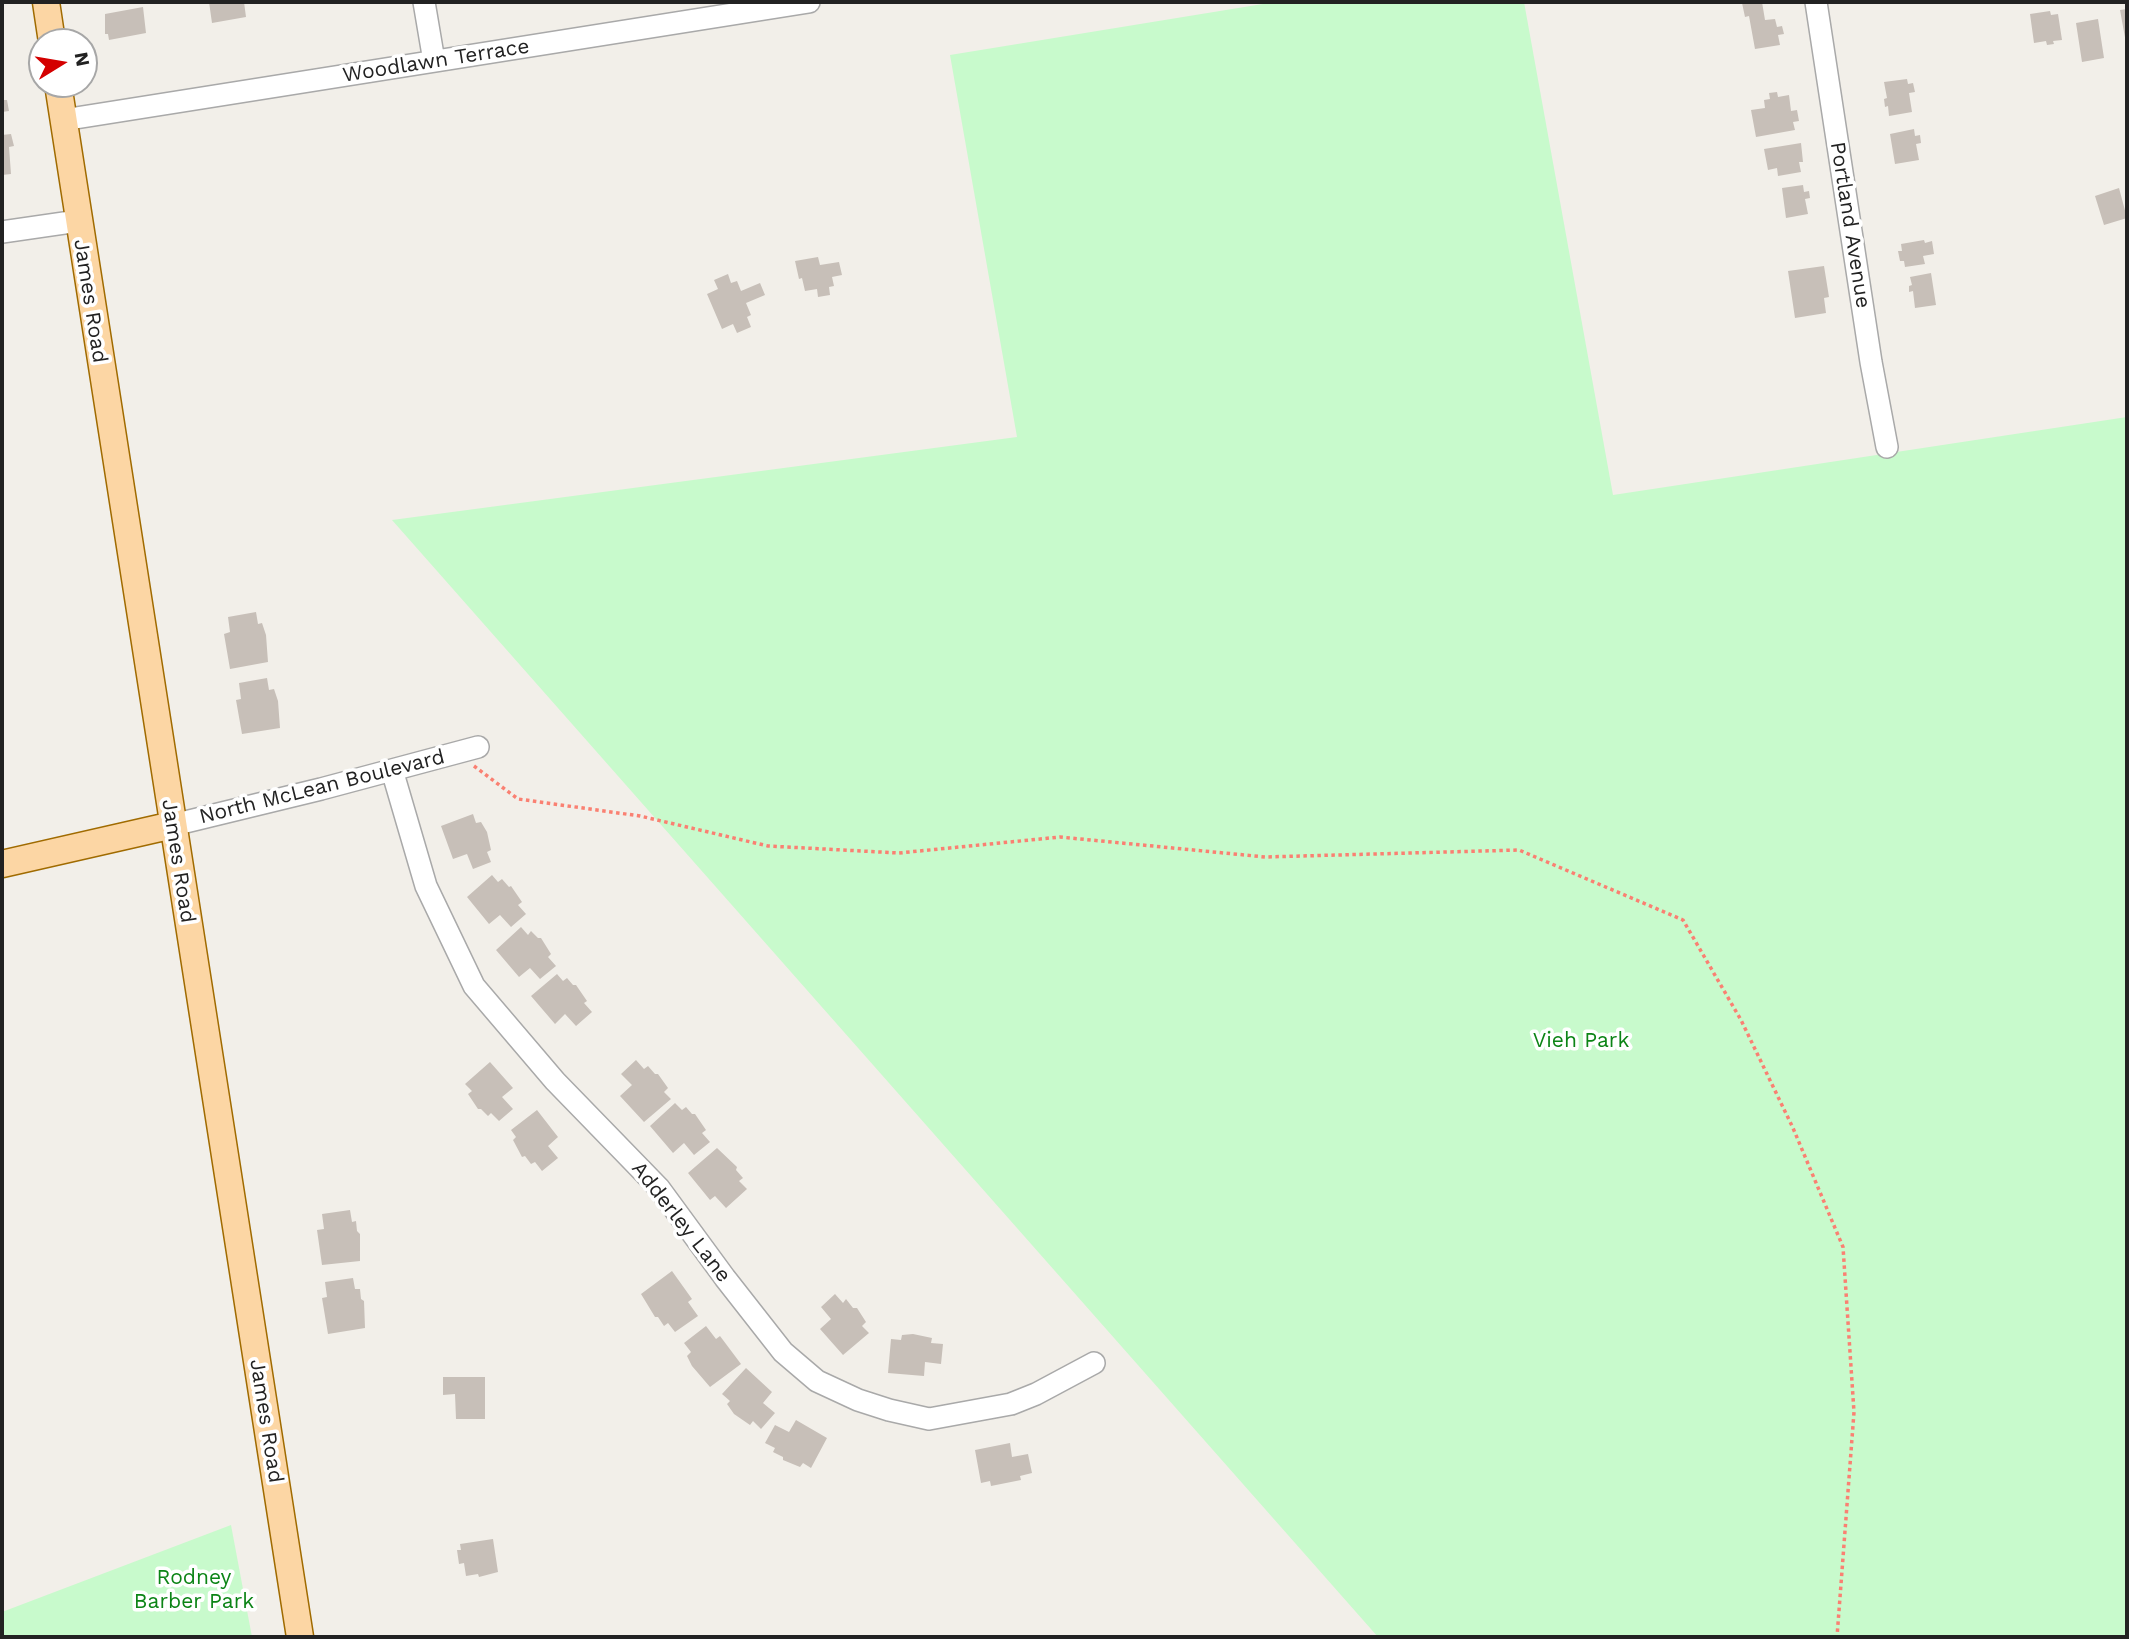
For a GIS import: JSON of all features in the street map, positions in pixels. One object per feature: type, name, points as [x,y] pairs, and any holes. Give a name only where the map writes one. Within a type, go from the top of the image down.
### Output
[{"type":"main road","points":[[46,2],[50,28]]},
{"type":"main road","name":"James Road","points":[[60,98],[300,1637]]},
{"type":"main road","name":"North McLean Boulevard","points":[[2,864],[173,824]]},
{"type":"street","points":[[424,2],[434,61]]},
{"type":"street","name":"Woodlawn Terrace","points":[[63,120],[809,2]]},
{"type":"street","name":"Portland Avenue","points":[[1816,2],[1871,362],[1887,447]]},
{"type":"street","points":[[2,232],[78,221]]},
{"type":"street","name":"North McLean Boulevard","points":[[173,824],[478,747]]},
{"type":"street","name":"Adderley Lane","points":[[392,770],[426,886],[474,986],[555,1081],[659,1188],[783,1352],[817,1381],[858,1400],[929,1419],[1011,1404],[1036,1394],[1094,1363]]},
{"type":"path","points":[[455,753],[519,799],[640,816],[768,846],[899,853],[1060,838],[1265,857],[1519,850],[1683,920],[1747,1032],[1793,1128],[1843,1247],[1854,1412],[1837,1637]]},
{"type":"green space","name":"Vieh Park","points":[[1275,2],[1524,2],[1613,495],[2127,417],[2127,1637],[1378,1637],[392,520],[1017,437],[950,55]]},
{"type":"green space","name":"Rodney Barber Park","points":[[231,1525],[252,1637],[2,1637],[2,1612]]},
{"type":"building","points":[[209,2],[244,2],[246,17],[212,23]]},
{"type":"building","points":[[1762,2],[1765,20],[1775,19],[1777,27],[1782,26],[1784,34],[1778,35],[1780,45],[1755,49],[1749,16],[1745,17],[1742,3]]},
{"type":"building","points":[[143,7],[146,33],[109,40],[108,34],[105,34],[105,14]]},
{"type":"building","points":[[2127,9],[2127,42],[2126,43],[2120,10]]},
{"type":"building","points":[[2050,11],[2051,15],[2058,14],[2062,40],[2047,45],[2046,41],[2034,43],[2030,14]]},
{"type":"building","points":[[2098,19],[2104,58],[2082,62],[2076,23]]},
{"type":"building","points":[[1907,79],[1908,84],[1913,83],[1915,92],[1909,93],[1912,112],[1889,116],[1888,106],[1885,107],[1884,99],[1887,98],[1884,82]]},
{"type":"building","points":[[1777,92],[1778,97],[1789,95],[1791,111],[1797,110],[1799,121],[1793,122],[1795,130],[1756,137],[1751,110],[1765,108],[1764,100],[1770,99],[1769,93]]},
{"type":"building","points":[[2,100],[7,100],[9,111],[2,112]]},
{"type":"building","points":[[1914,129],[1915,136],[1920,135],[1921,143],[1916,144],[1919,160],[1895,164],[1890,134]]},
{"type":"building","points":[[11,134],[14,146],[9,147],[11,174],[2,175],[2,135]]},
{"type":"building","points":[[1801,143],[1801,172],[1778,176],[1777,168],[1768,170],[1764,149]]},
{"type":"building","points":[[1803,185],[1804,192],[1809,191],[1810,198],[1805,199],[1808,214],[1786,218],[1782,188]]},
{"type":"building","points":[[2119,188],[2127,218],[2104,225],[2095,196]]},
{"type":"building","points":[[1924,240],[1925,243],[1932,241],[1934,254],[1923,256],[1925,264],[1905,267],[1904,261],[1900,261],[1898,251],[1902,251],[1901,244]]},
{"type":"building","points":[[818,257],[820,265],[839,262],[842,275],[832,277],[834,286],[829,287],[830,295],[818,297],[817,289],[805,291],[795,261]]},
{"type":"building","points":[[1824,266],[1829,297],[1824,298],[1826,313],[1795,318],[1788,271]]},
{"type":"building","points":[[1931,273],[1936,305],[1915,308],[1913,291],[1909,292],[1909,286],[1912,285],[1910,277]]},
{"type":"building","points":[[728,274],[731,283],[737,281],[741,291],[760,283],[765,295],[746,303],[751,315],[747,317],[751,327],[737,333],[733,324],[722,329],[707,294],[718,289],[714,280]]},
{"type":"building","points":[[256,612],[258,624],[262,623],[266,635],[268,662],[230,669],[224,634],[230,632],[228,617]]},
{"type":"building","points":[[267,678],[269,690],[274,689],[278,701],[280,728],[242,734],[236,700],[241,699],[239,683]]},
{"type":"building","points":[[473,814],[476,823],[481,822],[487,832],[491,850],[487,852],[491,862],[473,869],[467,854],[453,859],[441,826]]},
{"type":"building","points":[[492,875],[498,882],[502,879],[511,886],[522,902],[518,905],[526,914],[511,927],[500,915],[489,924],[467,897]]},
{"type":"building","points":[[521,927],[528,935],[531,931],[541,938],[551,954],[548,957],[556,966],[540,979],[530,968],[519,977],[496,950]]},
{"type":"building","points":[[557,974],[563,981],[567,978],[576,985],[587,1001],[584,1003],[592,1012],[576,1026],[565,1014],[555,1024],[531,996]]},
{"type":"building","points":[[636,1060],[644,1069],[648,1066],[658,1074],[668,1088],[664,1092],[671,1099],[644,1122],[620,1096],[632,1085],[621,1074]]},
{"type":"building","points":[[490,1062],[513,1088],[502,1097],[513,1109],[499,1121],[491,1113],[488,1116],[478,1109],[468,1094],[472,1091],[465,1084]]},
{"type":"building","points":[[675,1103],[682,1110],[686,1107],[695,1114],[706,1130],[702,1133],[710,1142],[694,1155],[684,1143],[673,1153],[650,1126]]},
{"type":"building","points":[[537,1110],[558,1137],[548,1146],[558,1158],[542,1171],[535,1162],[531,1164],[525,1156],[522,1157],[511,1130]]},
{"type":"building","points":[[717,1148],[737,1167],[736,1170],[743,1178],[739,1181],[747,1189],[726,1208],[715,1196],[710,1200],[688,1173]]},
{"type":"building","points":[[350,1210],[352,1222],[356,1221],[360,1234],[360,1261],[322,1265],[317,1230],[324,1229],[322,1214]]},
{"type":"building","points":[[672,1271],[692,1299],[688,1302],[698,1316],[675,1332],[668,1323],[664,1326],[658,1317],[655,1317],[641,1294]]},
{"type":"building","points":[[353,1278],[355,1289],[360,1289],[361,1299],[364,1301],[365,1328],[328,1334],[322,1298],[327,1297],[325,1282]]},
{"type":"building","points":[[835,1294],[843,1303],[846,1299],[853,1308],[857,1308],[866,1322],[862,1326],[869,1333],[843,1355],[820,1329],[831,1319],[821,1307]]},
{"type":"building","points":[[706,1326],[716,1339],[720,1336],[741,1364],[710,1387],[692,1366],[687,1356],[691,1352],[684,1343]]},
{"type":"building","points":[[902,1335],[932,1338],[931,1343],[943,1344],[941,1364],[925,1362],[924,1376],[888,1373],[891,1339],[901,1340]]},
{"type":"building","points":[[746,1368],[772,1392],[763,1403],[775,1413],[761,1429],[753,1421],[750,1425],[734,1414],[727,1404],[730,1401],[722,1394]]},
{"type":"building","points":[[443,1377],[485,1377],[485,1419],[456,1419],[455,1394],[443,1395]]},
{"type":"building","points":[[796,1420],[827,1438],[811,1468],[803,1463],[800,1467],[783,1460],[783,1457],[773,1452],[775,1448],[765,1443],[775,1425],[789,1432]]},
{"type":"building","points":[[1010,1443],[1012,1457],[1028,1454],[1032,1473],[1020,1476],[1021,1480],[991,1486],[990,1481],[981,1483],[975,1450]]},
{"type":"building","points":[[493,1539],[498,1572],[479,1577],[478,1574],[466,1576],[464,1563],[459,1564],[457,1550],[461,1550],[460,1544]]}]
